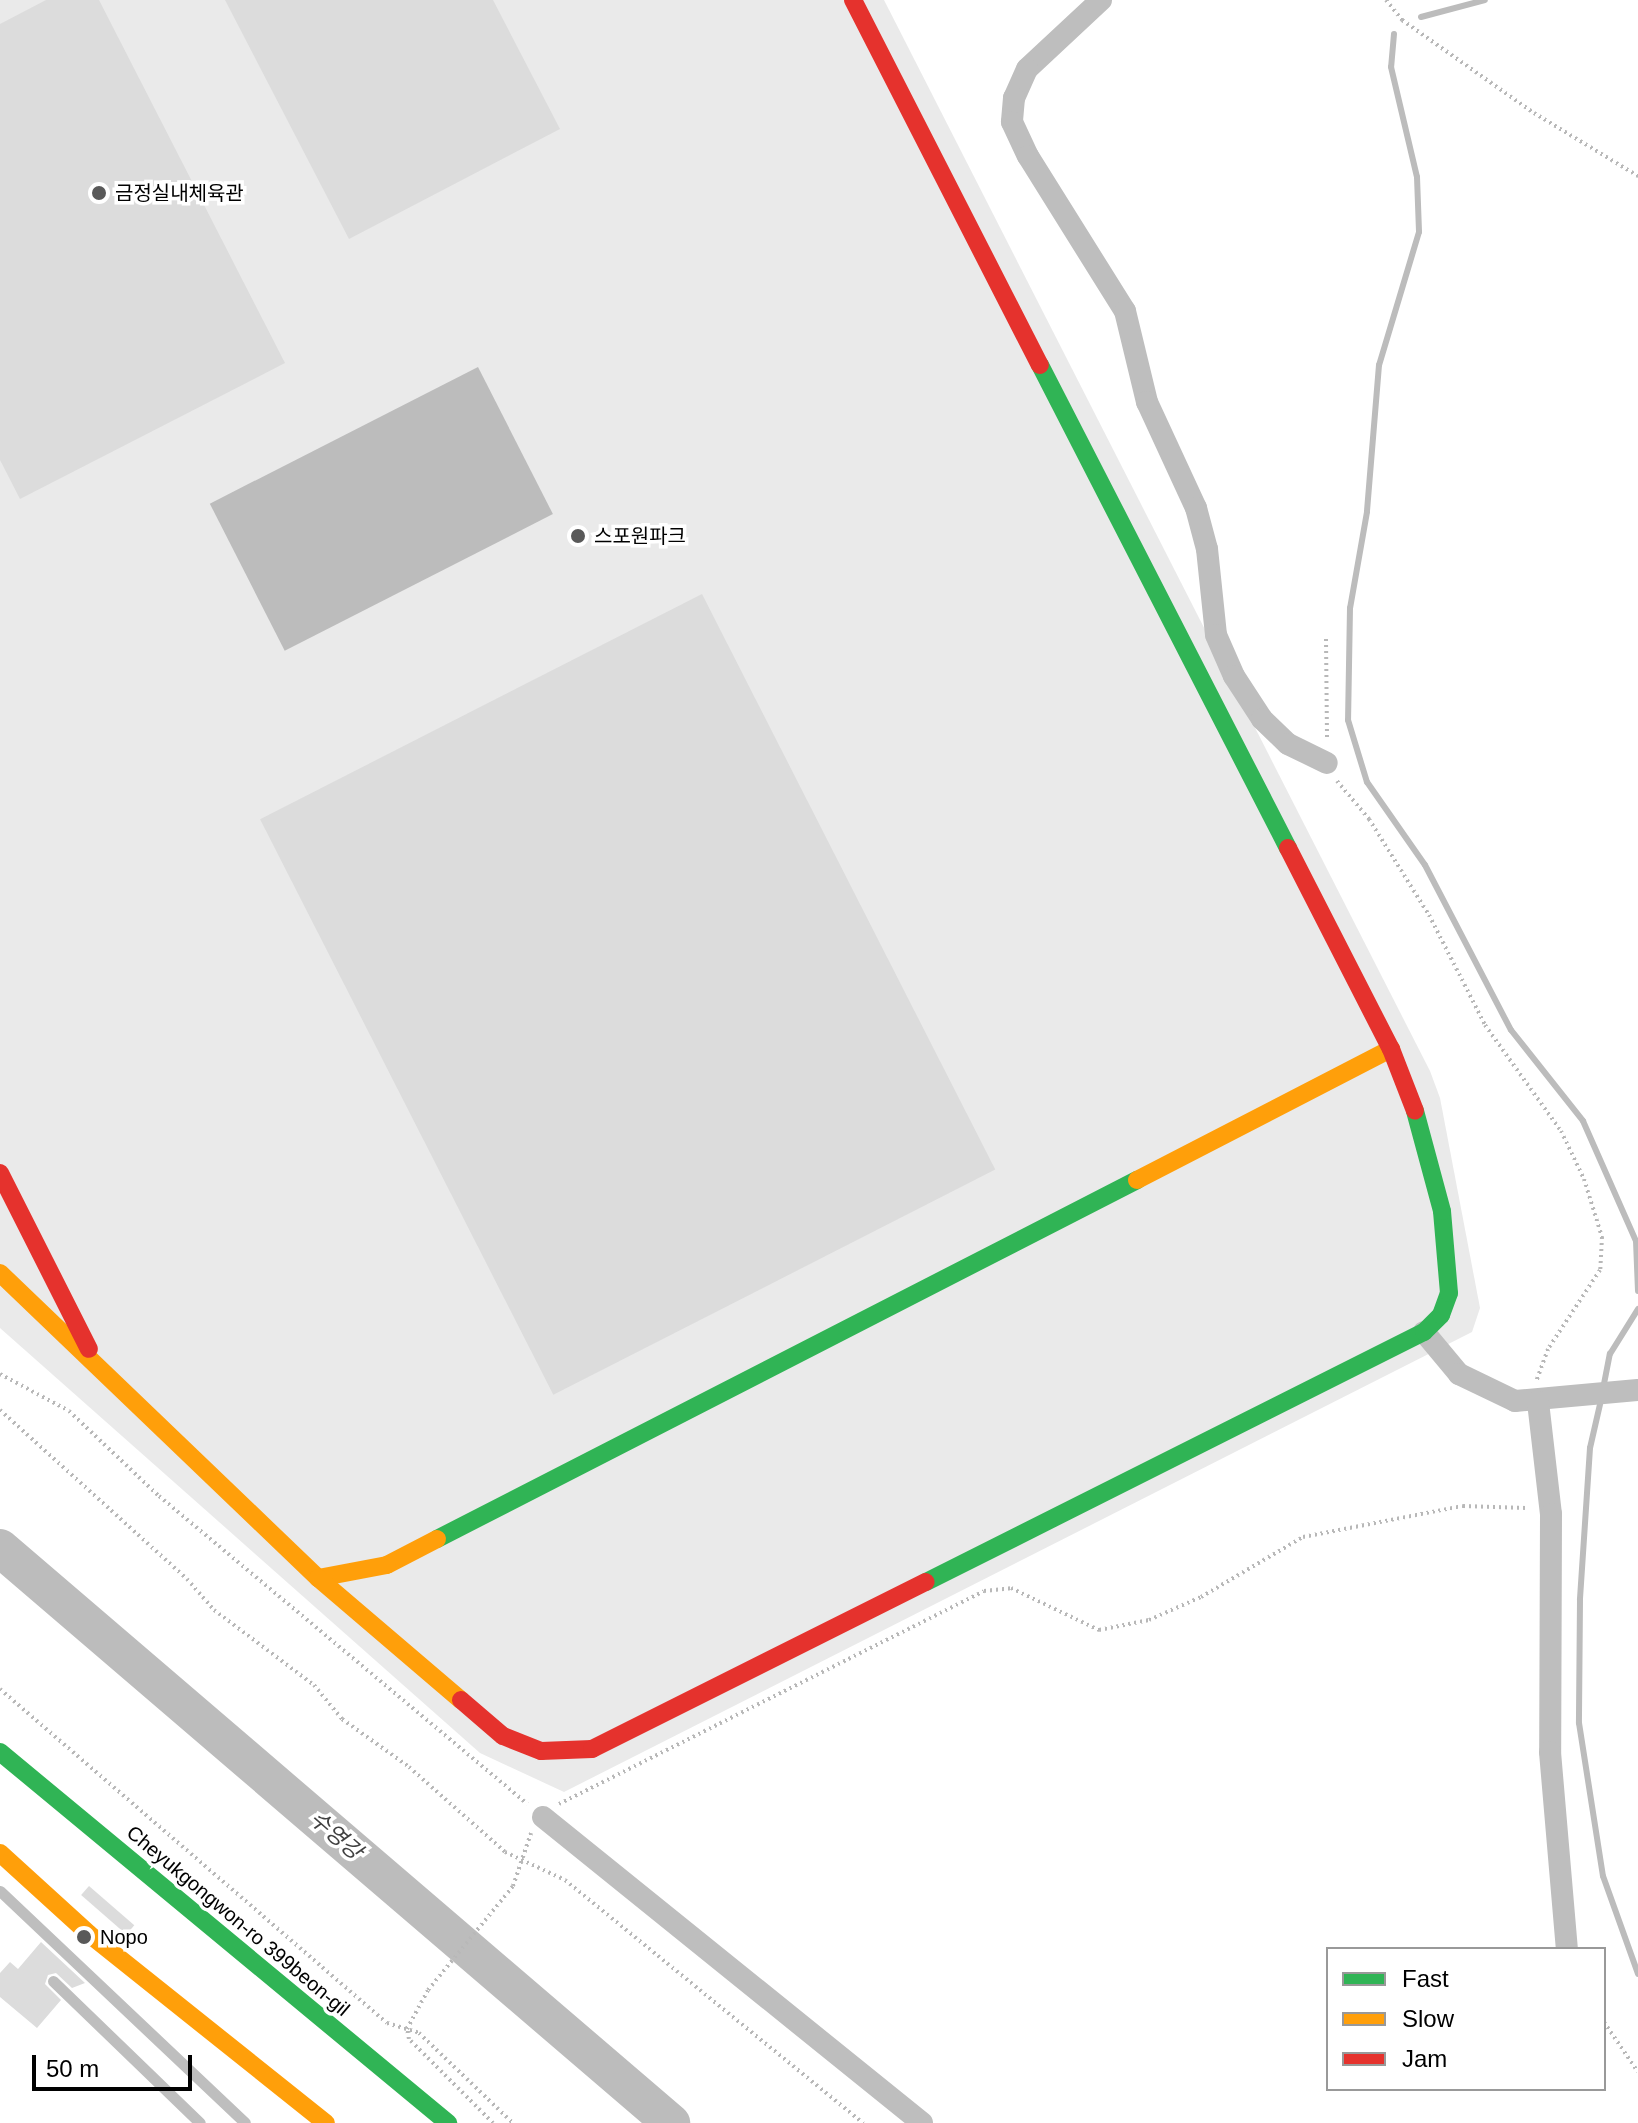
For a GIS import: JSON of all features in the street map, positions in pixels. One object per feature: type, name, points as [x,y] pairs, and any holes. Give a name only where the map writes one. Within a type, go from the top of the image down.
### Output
[{"type":"main road","points":[[0,1273],[318,1578],[503,1736],[541,1751],[592,1749],[1424,1332],[1441,1315],[1449,1293],[1442,1211],[1423,1131],[1391,1049],[853,0]]},
{"type":"main road","points":[[318,1578],[387,1565],[1391,1049]]},
{"type":"main road","points":[[0,1173],[101,1373]]},
{"type":"main road","name":"Cheyukgongwon-ro 399beon-gil","points":[[0,1752],[448,2123]]},
{"type":"main road","points":[[0,1853],[89,1934],[326,2123]]},
{"type":"street","points":[[1101,0],[1027,69],[1014,98],[1012,122],[1028,156],[1125,311],[1147,402],[1196,508],[1207,549],[1216,635],[1234,676],[1262,719],[1288,744],[1327,763]]},
{"type":"street","points":[[1424,1332],[1459,1374],[1491,1393],[1545,1401],[1638,1390]]},
{"type":"street","points":[[1545,1401],[1550,1504],[1550,1752],[1567,1947]]},
{"type":"street","points":[[547,1820],[922,2123]]},
{"type":"lane","points":[[0,1891],[245,2123]]},
{"type":"lane","points":[[53,1981],[200,2123]]},
{"type":"path","points":[[1386,0],[1402,20],[1534,113],[1638,176]]},
{"type":"path","points":[[1326,639],[1327,763],[1369,819],[1429,915],[1485,1025],[1561,1131],[1584,1179],[1602,1237],[1600,1270],[1548,1349],[1537,1377],[1545,1401]]},
{"type":"path","points":[[0,1374],[69,1411],[159,1496],[547,1820]]},
{"type":"path","points":[[0,1410],[187,1579],[214,1610],[314,1685],[342,1719],[409,1767],[521,1862],[565,1880],[863,2123]]},
{"type":"path","points":[[493,2123],[409,2039],[407,2029],[428,1990],[513,1886],[528,1834],[547,1820],[552,1807],[984,1591],[1011,1588],[1099,1630],[1149,1620],[1201,1597],[1303,1537],[1463,1506],[1529,1508],[1550,1504]]},
{"type":"path","points":[[0,1689],[387,2023],[407,2029],[437,2048],[513,2123]]},
{"type":"path","points":[[1606,2025],[1638,2072]]},
{"type":"shaded area","name":"스포원파크","points":[[0,0],[884,0],[1430,1071],[1440,1098],[1480,1308],[1472,1332],[564,1792],[480,1753],[0,1328]]},
{"type":"shaded area","points":[[478,367],[553,514],[285,651],[210,504]]},
{"type":"building","name":"금정실내체육관","points":[[46,0],[99,0],[285,363],[20,499],[0,460],[0,24]]},
{"type":"building","points":[[225,0],[493,0],[560,129],[349,239]]},
{"type":"building","points":[[702,594],[995,1170],[553,1395],[260,819]]},
{"type":"building","points":[[89,1886],[134,1925],[126,1934],[81,1895]]},
{"type":"building","points":[[41,1942],[85,1983],[72,1988],[56,1973],[48,1975],[45,1984],[61,2000],[37,2028],[0,1997],[0,1973],[10,1962],[18,1969]]},
{"type":"waterway","points":[[1421,17],[1485,0]]},
{"type":"waterway","points":[[1394,34],[1391,67],[1417,177],[1419,232],[1379,365],[1367,512],[1350,608],[1348,720],[1367,782],[1425,865],[1511,1030],[1583,1121],[1636,1241],[1638,1291]]},
{"type":"waterway","points":[[1603,1389],[1610,1354],[1638,1309]]},
{"type":"waterway","points":[[1601,1400],[1590,1448],[1580,1600],[1579,1723],[1603,1876],[1638,1974]]},
{"type":"waterway","name":"수영강","points":[[0,1548],[671,2123]]},
{"type":"traffic: fast","points":[[1040,365],[1288,848]]},
{"type":"traffic: fast","points":[[926,1582],[1424,1332],[1441,1315],[1449,1293],[1442,1211],[1415,1111]]},
{"type":"traffic: fast","points":[[437,1539],[1137,1180]]},
{"type":"traffic: fast","points":[[0,1752],[448,2123]]},
{"type":"traffic: slow","points":[[1137,1180],[1391,1049]]},
{"type":"traffic: slow","points":[[0,1273],[318,1578]]},
{"type":"traffic: slow","points":[[437,1539],[387,1565],[318,1578],[461,1700]]},
{"type":"traffic: slow","points":[[0,1853],[89,1934],[326,2123]]},
{"type":"traffic: jam","points":[[853,0],[1040,365]]},
{"type":"traffic: jam","points":[[1288,848],[1391,1049],[1415,1111]]},
{"type":"traffic: jam","points":[[0,1173],[89,1349]]},
{"type":"traffic: jam","points":[[461,1700],[503,1736],[541,1751],[592,1749],[926,1582]]},
{"type":"place","name":"금정실내체육관","points":[[99,193]]},
{"type":"place","name":"스포원파크","points":[[578,536]]},
{"type":"place","name":"Nopo","points":[[84,1937]]}]
